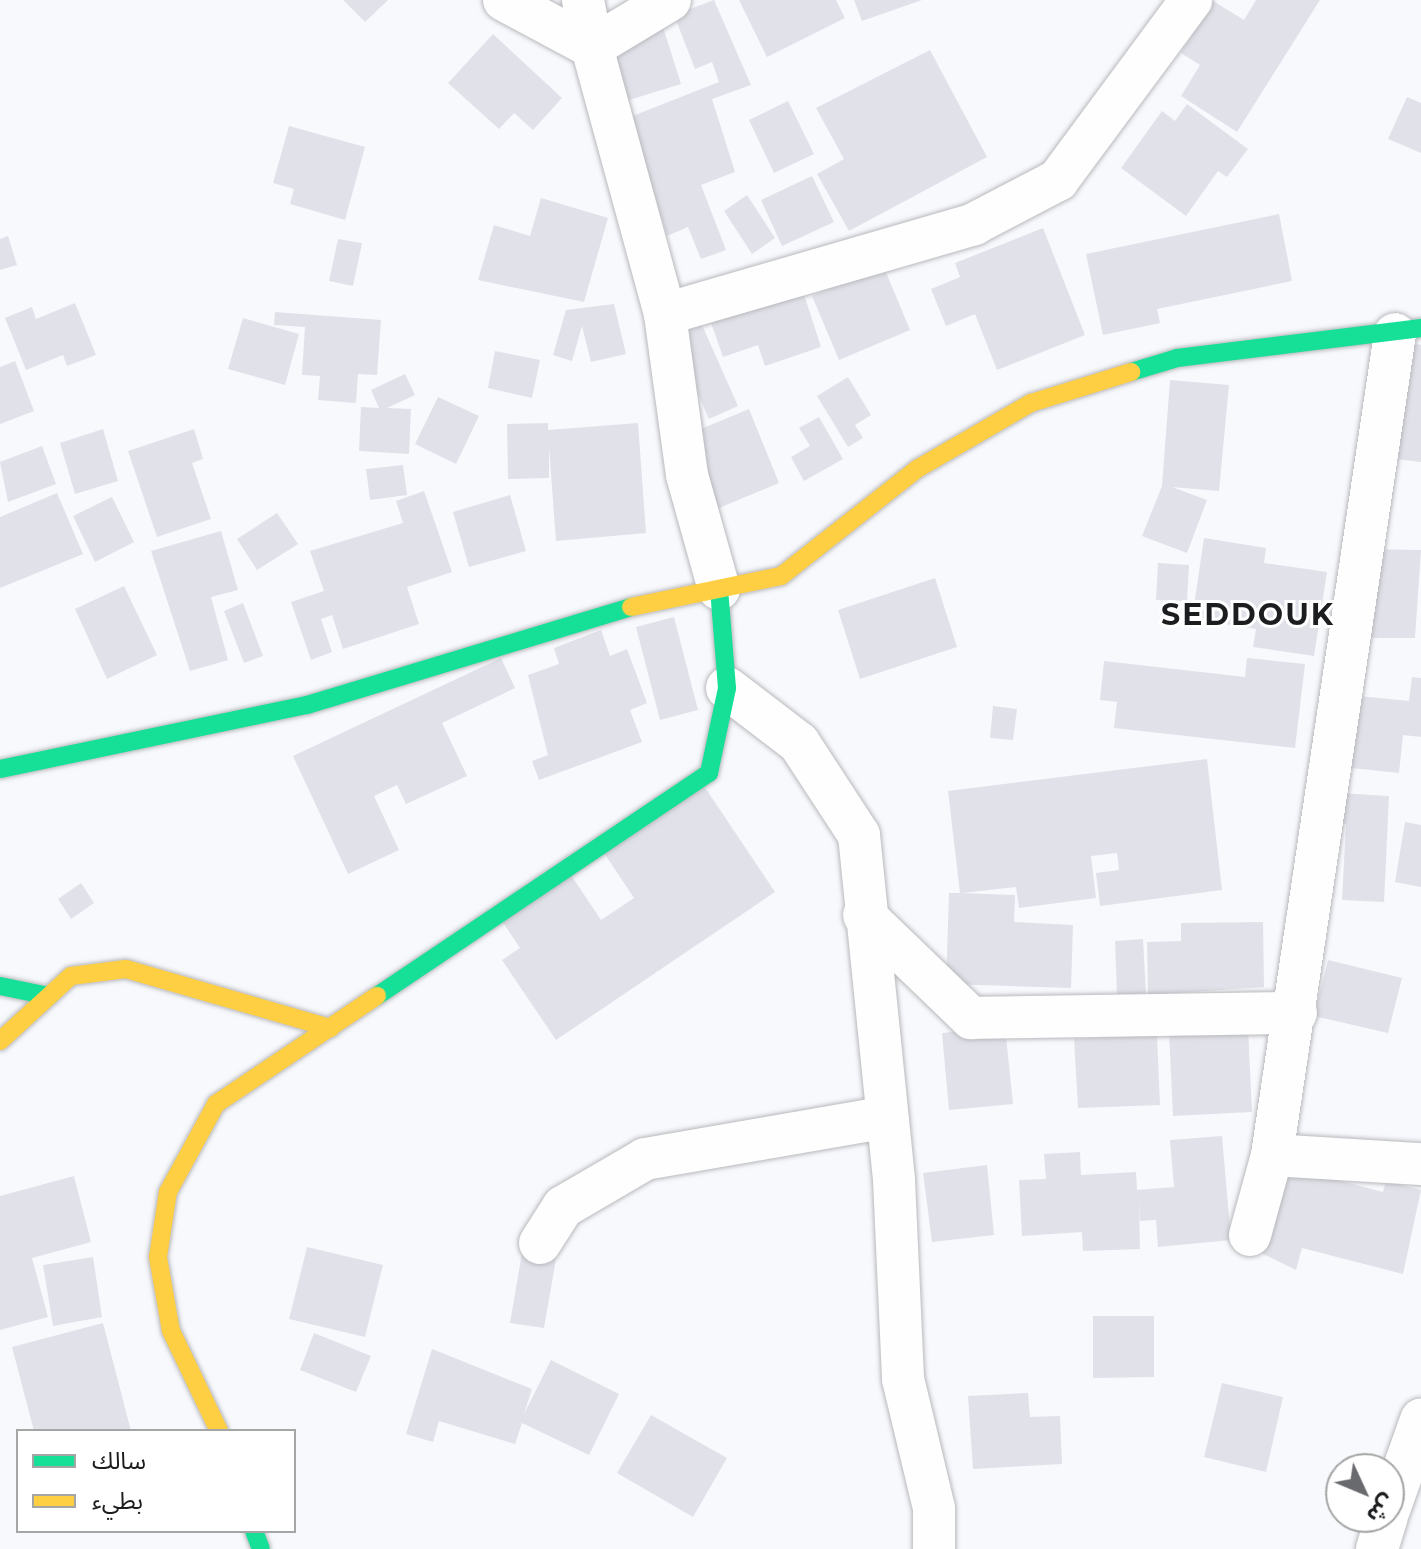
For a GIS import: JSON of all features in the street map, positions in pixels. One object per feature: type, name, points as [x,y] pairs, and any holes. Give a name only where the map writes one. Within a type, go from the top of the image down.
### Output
[{"type":"street","points":[[504,0],[592,47]]},
{"type":"street","points":[[218,1429],[171,1331],[158,1257],[168,1192],[216,1104],[709,773],[727,688],[719,589],[687,475],[665,314],[592,47],[583,0]]},
{"type":"street","points":[[592,47],[670,0]]},
{"type":"street","points":[[665,314],[974,224],[1058,180],[1191,0]]},
{"type":"street","points":[[0,769],[307,705],[609,613],[781,576],[917,469],[1031,403],[1177,358],[1408,331],[1272,1155],[1250,1235]]},
{"type":"street","points":[[727,688],[799,743],[859,835],[864,915],[887,1117],[903,1379],[934,1508],[934,1549]]},
{"type":"street","points":[[864,915],[971,1018],[1296,1013]]},
{"type":"street","points":[[0,1041],[71,976],[126,969],[331,1028]]},
{"type":"street","points":[[0,986],[49,996]]},
{"type":"street","points":[[540,1243],[563,1207],[645,1159],[887,1117]]},
{"type":"street","points":[[1272,1155],[1421,1164]]},
{"type":"street","points":[[1405,1465],[1421,1420]]},
{"type":"building","points":[[343,0],[388,0],[365,22]]},
{"type":"building","points":[[714,0],[751,85],[712,99],[735,172],[701,185],[726,250],[701,259],[688,227],[667,236],[630,117],[719,82],[712,62],[695,69],[674,15]]},
{"type":"building","points":[[739,0],[836,0],[845,18],[767,57]]},
{"type":"building","points":[[854,0],[922,0],[862,21]]},
{"type":"building","points":[[1256,0],[1320,0],[1237,132],[1181,96],[1200,65],[1181,53],[1213,1],[1244,20]]},
{"type":"building","points":[[663,27],[681,84],[626,101],[609,44]]},
{"type":"building","points":[[493,34],[562,98],[533,130],[514,113],[499,129],[448,83]]},
{"type":"building","points":[[930,50],[987,157],[849,231],[817,174],[844,159],[816,108]]},
{"type":"building","points":[[1407,97],[1421,103],[1421,153],[1388,139]]},
{"type":"building","points":[[788,101],[814,154],[774,173],[749,120]]},
{"type":"building","points":[[1187,104],[1248,149],[1227,177],[1218,171],[1186,216],[1121,168],[1162,111],[1175,121]]},
{"type":"building","points":[[289,126],[365,147],[345,220],[290,204],[294,189],[273,183]]},
{"type":"building","points":[[812,176],[834,222],[782,246],[761,200]]},
{"type":"building","points":[[747,195],[775,238],[752,254],[724,211]]},
{"type":"building","points":[[541,198],[608,218],[584,302],[478,280],[494,225],[530,236]]},
{"type":"building","points":[[1279,214],[1292,281],[1157,309],[1160,323],[1103,335],[1086,254]]},
{"type":"building","points":[[1043,228],[1085,335],[997,370],[975,314],[946,326],[931,289],[960,277],[955,263]]},
{"type":"building","points":[[8,236],[17,265],[0,270],[0,239]]},
{"type":"building","points":[[338,239],[362,243],[353,286],[329,281]]},
{"type":"building","points":[[883,265],[910,330],[839,360],[812,296]]},
{"type":"building","points":[[802,288],[821,347],[765,366],[758,345],[723,357],[710,320]]},
{"type":"building","points":[[75,303],[96,355],[67,366],[63,355],[26,370],[5,318],[32,307],[36,319]]},
{"type":"building","points":[[614,304],[626,354],[591,362],[582,326],[572,361],[553,355],[566,310]]},
{"type":"building","points":[[275,312],[381,320],[377,375],[358,374],[356,403],[318,400],[320,376],[302,375],[305,327],[274,325]]},
{"type":"building","points":[[243,318],[299,334],[285,385],[228,369]]},
{"type":"building","points":[[702,325],[738,406],[709,419],[673,338]]},
{"type":"building","points":[[1411,343],[1421,345],[1421,462],[1395,459]]},
{"type":"building","points":[[495,351],[540,360],[532,398],[488,388]]},
{"type":"building","points":[[15,361],[34,411],[0,424],[0,367]]},
{"type":"building","points":[[405,374],[415,395],[387,408],[411,409],[409,454],[359,451],[361,407],[379,408],[371,390]]},
{"type":"building","points":[[848,377],[871,415],[855,425],[863,438],[848,447],[817,396]]},
{"type":"building","points":[[1170,380],[1229,385],[1219,491],[1172,487],[1207,500],[1187,553],[1142,536],[1162,486]]},
{"type":"building","points":[[438,397],[479,416],[456,464],[415,444]]},
{"type":"building","points":[[749,409],[779,483],[719,508],[689,434]]},
{"type":"building","points":[[819,417],[843,459],[804,481],[791,457],[810,446],[799,428]]},
{"type":"building","points":[[548,423],[548,430],[638,423],[646,533],[556,541],[549,447],[549,478],[508,479],[507,424]]},
{"type":"building","points":[[103,429],[118,481],[75,494],[60,443]]},
{"type":"building","points":[[194,429],[203,459],[192,463],[211,519],[157,537],[128,451]]},
{"type":"building","points":[[42,446],[56,484],[8,502],[0,462]]},
{"type":"building","points":[[403,465],[407,495],[370,500],[366,469]]},
{"type":"building","points":[[424,491],[452,572],[407,587],[419,624],[343,649],[332,615],[321,619],[332,652],[311,660],[291,602],[324,591],[310,551],[403,523],[396,501]]},
{"type":"building","points":[[57,493],[83,554],[0,588],[0,517]]},
{"type":"building","points":[[510,495],[526,551],[469,567],[453,512]]},
{"type":"building","points":[[112,497],[134,542],[95,562],[73,516]]},
{"type":"building","points":[[277,513],[298,544],[257,570],[237,539]]},
{"type":"building","points":[[221,531],[238,590],[211,597],[228,660],[190,671],[151,551]]},
{"type":"building","points":[[1204,538],[1266,548],[1264,563],[1327,572],[1314,656],[1253,647],[1256,629],[1192,619]]},
{"type":"building","points":[[1368,549],[1421,550],[1415,638],[1366,638]]},
{"type":"building","points":[[1158,563],[1189,565],[1187,601],[1156,600]]},
{"type":"building","points":[[935,578],[957,647],[860,679],[838,610]]},
{"type":"building","points":[[124,586],[157,655],[107,679],[75,609]]},
{"type":"building","points":[[243,603],[263,656],[244,663],[224,611]]},
{"type":"building","points":[[674,617],[698,710],[660,720],[636,627]]},
{"type":"building","points":[[601,630],[610,656],[627,649],[647,703],[630,710],[642,742],[539,780],[532,761],[548,755],[528,675],[559,664],[554,648]]},
{"type":"building","points":[[501,658],[515,688],[442,723],[467,776],[406,804],[397,785],[374,796],[399,850],[348,874],[293,756]]},
{"type":"building","points":[[1247,658],[1305,664],[1295,748],[1114,728],[1117,702],[1100,700],[1104,661],[1245,677]]},
{"type":"building","points":[[1412,677],[1421,678],[1421,737],[1403,735],[1399,773],[1351,768],[1359,696],[1409,701]]},
{"type":"building","points":[[993,706],[1017,709],[1013,740],[990,738]]},
{"type":"building","points":[[1207,759],[1222,890],[1100,906],[1096,873],[1119,870],[1117,853],[1091,856],[1096,898],[1019,908],[1016,887],[962,893],[1015,895],[1014,922],[1073,925],[1071,988],[946,984],[949,893],[960,893],[948,791]]},
{"type":"building","points":[[704,786],[775,892],[556,1040],[502,960],[520,948],[500,918],[569,872],[601,920],[634,898],[604,853]]},
{"type":"building","points":[[1338,793],[1389,796],[1384,902],[1342,900],[1346,824],[1336,823]]},
{"type":"building","points":[[1405,822],[1421,825],[1421,887],[1395,882]]},
{"type":"building","points":[[81,883],[94,903],[71,919],[58,899]]},
{"type":"building","points":[[1263,922],[1264,987],[1148,995],[1147,942],[1181,941],[1181,923]]},
{"type":"building","points":[[1143,939],[1146,993],[1117,995],[1115,941]]},
{"type":"building","points":[[1328,960],[1402,978],[1388,1033],[1314,1016]]},
{"type":"building","points":[[1005,1027],[1013,1104],[949,1110],[942,1033]]},
{"type":"building","points":[[1248,1028],[1252,1112],[1173,1116],[1169,1032]]},
{"type":"building","points":[[1157,1035],[1160,1105],[1078,1108],[1074,1039]]},
{"type":"building","points":[[1222,1136],[1231,1240],[1158,1247],[1156,1220],[1140,1221],[1139,1201],[1140,1249],[1083,1251],[1082,1232],[1022,1236],[1019,1180],[1046,1179],[1044,1154],[1080,1152],[1081,1175],[1136,1172],[1137,1190],[1174,1187],[1170,1140]]},
{"type":"building","points":[[987,1165],[994,1235],[932,1242],[923,1173]]},
{"type":"building","points":[[1288,1167],[1383,1192],[1386,1181],[1421,1190],[1403,1274],[1302,1248],[1296,1270],[1255,1250]]},
{"type":"building","points":[[74,1176],[91,1242],[32,1258],[48,1317],[0,1330],[0,1196]]},
{"type":"building","points":[[307,1247],[383,1265],[365,1337],[289,1319]]},
{"type":"building","points":[[522,1253],[556,1259],[544,1328],[510,1323]]},
{"type":"building","points":[[93,1257],[102,1317],[53,1326],[43,1265]]},
{"type":"building","points":[[1093,1316],[1154,1316],[1154,1377],[1093,1378]]},
{"type":"building","points":[[103,1323],[130,1429],[33,1429],[12,1347]]},
{"type":"building","points":[[314,1333],[371,1356],[356,1392],[300,1370]]},
{"type":"building","points":[[432,1349],[532,1389],[524,1414],[551,1360],[619,1394],[589,1455],[522,1423],[515,1444],[439,1421],[433,1442],[406,1434]]},
{"type":"building","points":[[1222,1383],[1283,1397],[1266,1472],[1204,1457]]},
{"type":"building","points":[[1028,1393],[1030,1417],[1060,1416],[1062,1464],[973,1469],[968,1396]]},
{"type":"building","points":[[651,1415],[727,1458],[693,1517],[617,1473]]},
{"type":"traffic: fast","points":[[1131,372],[1177,358],[1421,328]]},
{"type":"traffic: fast","points":[[377,996],[709,773],[727,688],[719,589]]},
{"type":"traffic: fast","points":[[0,769],[307,705],[631,607]]},
{"type":"traffic: fast","points":[[0,986],[49,996]]},
{"type":"traffic: fast","points":[[255,1533],[261,1549]]},
{"type":"traffic: slow","points":[[631,607],[781,576],[917,469],[1031,403],[1131,372]]},
{"type":"traffic: slow","points":[[0,1041],[71,976],[126,969],[331,1028]]},
{"type":"traffic: slow","points":[[218,1429],[171,1331],[158,1257],[168,1192],[216,1104],[377,996]]},
{"type":"district","name":"SEDDOUK","points":[[1248,615]]}]
